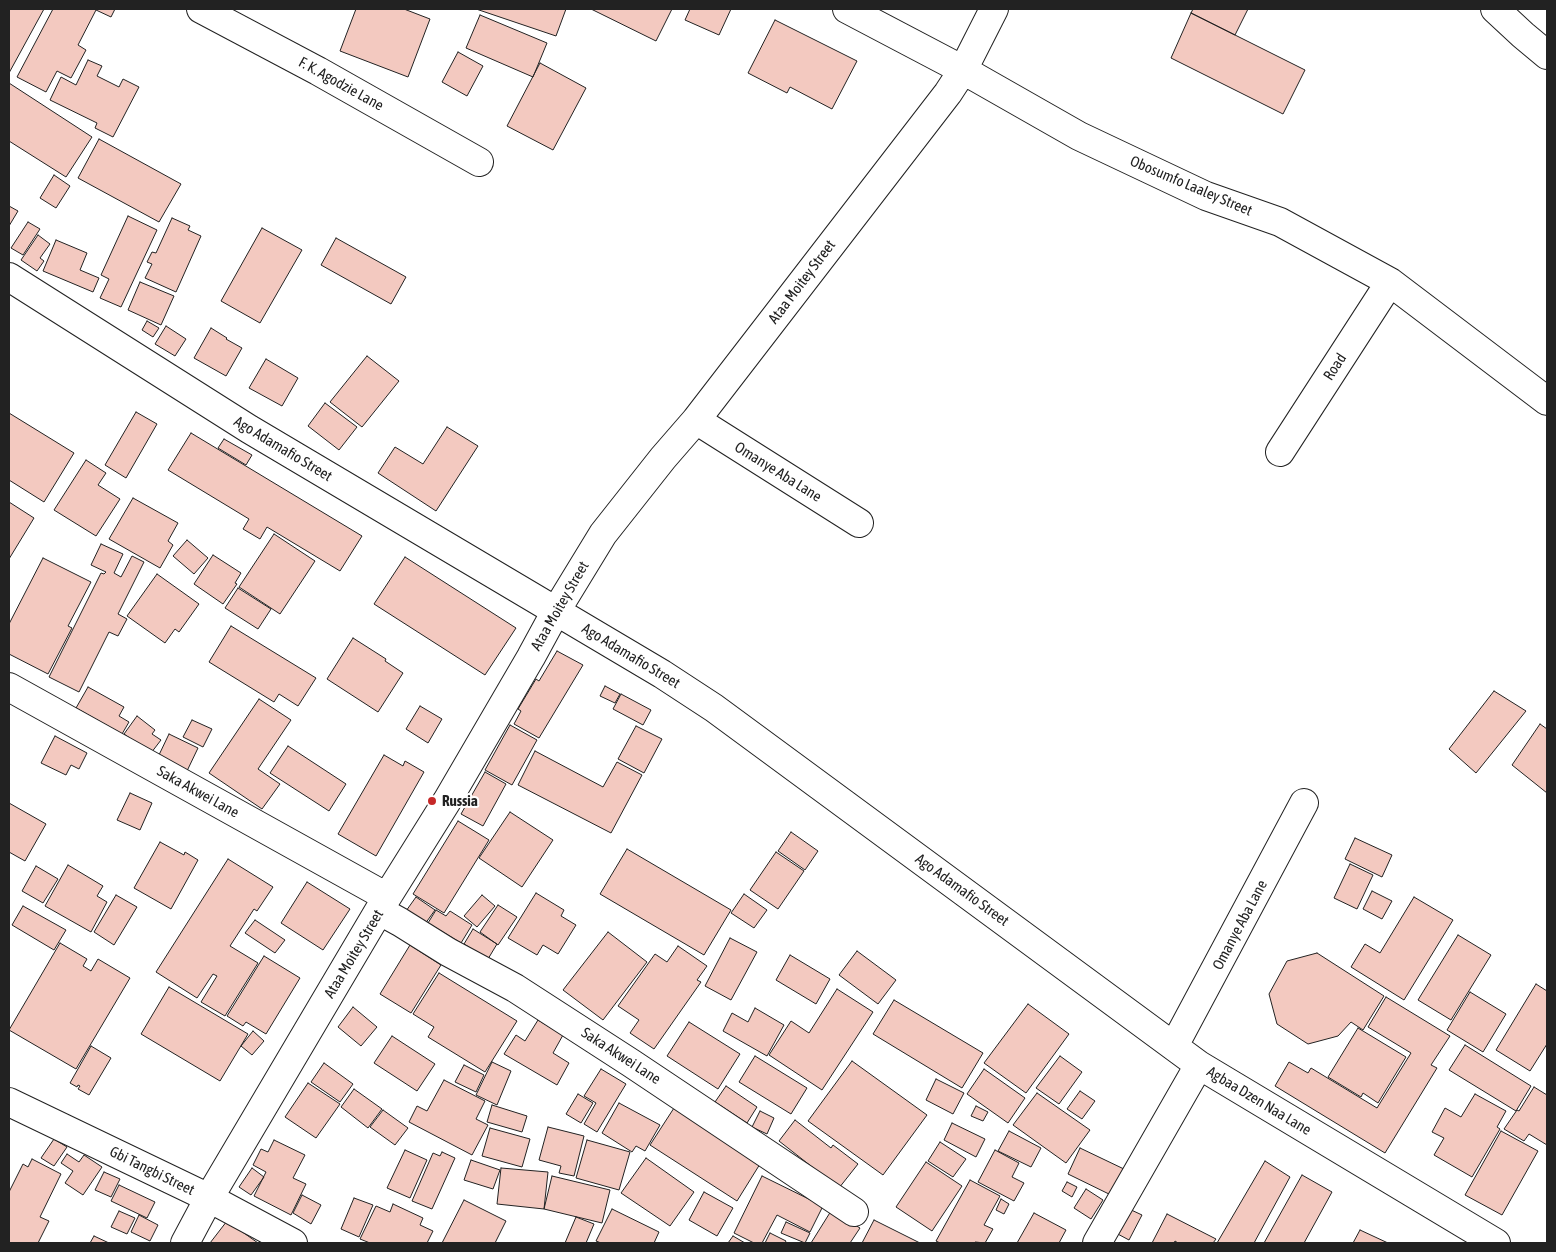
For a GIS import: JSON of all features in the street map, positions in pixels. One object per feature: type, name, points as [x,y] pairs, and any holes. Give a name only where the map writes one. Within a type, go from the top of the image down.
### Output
[{"type":"street","name":"F. K. Agodzie Lane","points":[[201,9],[318,71],[479,162]]},
{"type":"street","name":"Obosumfo Laaley Street","points":[[846,9],[962,70],[1079,136],[1206,196],[1280,222],[1390,282],[1547,401]]},
{"type":"street","name":"Ataa Moitey Street","points":[[185,1243],[209,1198],[383,904],[447,801],[556,611],[603,534],[663,458],[696,420],[948,93],[994,9]]},
{"type":"street","points":[[1495,9],[1547,55]]},
{"type":"street","name":"Ago Adamafio Street","points":[[9,277],[249,429],[662,674],[714,708],[1199,1064]]},
{"type":"street","name":"Road","points":[[1280,452],[1390,282]]},
{"type":"street","name":"Omanye Aba Lane","points":[[696,420],[859,523]]},
{"type":"street","name":"Saka Akwei Lane","points":[[9,687],[383,904],[400,922],[448,952],[515,988],[854,1212]]},
{"type":"street","name":"Omanye Aba Lane","points":[[1174,1046],[1304,803]]},
{"type":"street","name":"Agbaa Dzen Naa Lane","points":[[1097,1243],[1199,1064],[1496,1243]]},
{"type":"street","name":"Gbi Tangbi Street","points":[[9,1102],[209,1198],[293,1243]]},
{"type":"building","points":[[9,9],[44,9],[9,73]]},
{"type":"building","points":[[53,9],[115,9],[111,17],[96,10],[78,45],[86,50],[71,78],[57,71],[46,92],[17,77]]},
{"type":"building","points":[[356,9],[404,9],[430,19],[408,77],[340,51]]},
{"type":"building","points":[[476,9],[566,9],[556,36]]},
{"type":"building","points":[[591,9],[672,9],[656,41]]},
{"type":"building","points":[[690,9],[731,9],[719,35],[685,20]]},
{"type":"building","points":[[1193,9],[1248,9],[1235,35],[1191,13]]},
{"type":"building","points":[[1191,13],[1305,70],[1283,114],[1171,58]]},
{"type":"building","points":[[480,15],[547,43],[533,77],[466,48]]},
{"type":"building","points":[[775,20],[857,61],[832,109],[790,87],[787,93],[748,73]]},
{"type":"building","points":[[458,52],[483,66],[467,96],[442,82]]},
{"type":"building","points":[[88,60],[102,66],[97,76],[119,87],[123,79],[139,87],[113,137],[95,128],[97,123],[50,100],[61,77],[76,85]]},
{"type":"building","points":[[540,63],[586,88],[553,150],[507,126]]},
{"type":"building","points":[[9,83],[92,137],[66,177],[9,141]]},
{"type":"building","points":[[99,139],[181,184],[159,222],[78,178]]},
{"type":"building","points":[[54,175],[70,186],[56,208],[40,198]]},
{"type":"building","points":[[9,206],[18,211],[9,226]]},
{"type":"building","points":[[128,216],[157,230],[121,307],[100,298],[109,279],[101,275]]},
{"type":"building","points":[[172,218],[190,226],[188,230],[201,236],[176,292],[145,278],[152,264],[147,262],[152,252],[156,253]]},
{"type":"building","points":[[28,222],[40,229],[23,255],[11,248]]},
{"type":"building","points":[[262,228],[302,250],[260,323],[221,301]]},
{"type":"building","points":[[38,235],[50,244],[40,258],[44,261],[37,271],[21,260]]},
{"type":"building","points":[[336,238],[406,277],[391,304],[321,265]]},
{"type":"building","points":[[56,240],[87,253],[80,270],[99,278],[93,292],[43,271]]},
{"type":"building","points":[[140,282],[174,296],[161,325],[128,310]]},
{"type":"building","points":[[147,321],[159,328],[153,337],[142,330]]},
{"type":"building","points":[[166,326],[186,339],[175,356],[155,344]]},
{"type":"building","points":[[211,328],[242,348],[226,376],[194,358]]},
{"type":"building","points":[[367,356],[399,381],[362,427],[330,402]]},
{"type":"building","points":[[266,359],[298,378],[282,406],[249,388]]},
{"type":"building","points":[[325,403],[357,427],[339,450],[308,426]]},
{"type":"building","points":[[136,412],[157,424],[126,478],[105,465]]},
{"type":"building","points":[[9,413],[74,453],[44,502],[9,480]]},
{"type":"building","points":[[447,427],[478,446],[436,511],[378,473],[395,447],[423,464]]},
{"type":"building","points":[[191,433],[362,536],[340,571],[267,527],[260,539],[243,529],[249,519],[168,470]]},
{"type":"building","points":[[224,439],[252,455],[246,465],[218,448]]},
{"type":"building","points":[[86,460],[106,473],[98,485],[120,499],[96,536],[54,510]]},
{"type":"building","points":[[133,498],[178,523],[168,541],[173,545],[160,568],[109,539]]},
{"type":"building","points":[[9,502],[34,518],[9,559]]},
{"type":"building","points":[[274,534],[315,561],[280,614],[239,587]]},
{"type":"building","points":[[187,540],[208,558],[194,574],[173,556]]},
{"type":"building","points":[[101,544],[123,554],[114,573],[121,577],[132,556],[144,562],[118,614],[127,619],[118,636],[109,632],[79,692],[49,677],[101,573],[104,574],[106,572],[91,565]]},
{"type":"building","points":[[213,555],[241,573],[235,583],[237,584],[223,604],[194,584]]},
{"type":"building","points":[[405,557],[516,628],[485,675],[374,604]]},
{"type":"building","points":[[43,558],[91,582],[68,626],[72,628],[48,674],[9,654],[9,624]]},
{"type":"building","points":[[157,574],[199,604],[179,632],[175,629],[165,643],[127,616]]},
{"type":"building","points":[[238,588],[271,609],[258,629],[225,608]]},
{"type":"building","points":[[231,626],[316,678],[298,706],[279,694],[274,702],[209,662]]},
{"type":"building","points":[[353,638],[386,659],[385,661],[403,673],[378,712],[327,679]]},
{"type":"building","points":[[557,651],[583,665],[539,738],[514,724],[521,711],[518,709],[536,679],[539,681]]},
{"type":"building","points":[[605,686],[620,694],[615,703],[600,696]]},
{"type":"building","points":[[88,687],[124,707],[119,716],[129,722],[122,734],[76,708]]},
{"type":"building","points":[[1494,691],[1526,711],[1476,773],[1449,749]]},
{"type":"building","points":[[621,694],[651,710],[643,725],[613,709]]},
{"type":"building","points":[[259,699],[291,720],[258,769],[280,784],[262,809],[209,773]]},
{"type":"building","points":[[420,706],[442,719],[428,743],[406,729]]},
{"type":"building","points":[[137,716],[155,730],[152,734],[161,740],[151,753],[124,734]]},
{"type":"building","points":[[192,720],[212,729],[203,747],[183,737]]},
{"type":"building","points":[[1540,724],[1547,729],[1547,793],[1512,765]]},
{"type":"building","points":[[510,725],[537,740],[512,785],[485,770]]},
{"type":"building","points":[[636,726],[662,739],[644,773],[618,759]]},
{"type":"building","points":[[169,734],[198,748],[187,771],[158,757]]},
{"type":"building","points":[[55,736],[87,753],[79,769],[71,765],[66,775],[41,763]]},
{"type":"building","points":[[288,746],[346,784],[329,811],[270,773]]},
{"type":"building","points":[[535,751],[603,787],[617,762],[642,775],[611,833],[518,785]]},
{"type":"building","points":[[384,755],[403,766],[405,761],[424,772],[376,856],[338,834]]},
{"type":"building","points":[[485,772],[506,784],[483,826],[461,814]]},
{"type":"building","points":[[130,793],[152,803],[140,830],[117,820]]},
{"type":"building","points":[[9,803],[46,824],[25,861],[9,852]]},
{"type":"building","points":[[510,812],[553,840],[522,887],[479,858]]},
{"type":"building","points":[[458,821],[489,840],[444,913],[413,894]]},
{"type":"building","points":[[791,832],[818,851],[805,870],[778,851]]},
{"type":"building","points":[[1355,838],[1392,855],[1382,877],[1345,859]]},
{"type":"building","points":[[160,842],[184,855],[185,852],[198,860],[171,909],[134,888]]},
{"type":"building","points":[[627,849],[731,910],[704,955],[600,894]]},
{"type":"building","points":[[776,852],[804,871],[778,909],[750,890]]},
{"type":"building","points":[[228,859],[273,887],[257,911],[254,909],[230,946],[258,963],[225,1016],[201,1002],[217,976],[213,974],[197,998],[156,972]]},
{"type":"building","points":[[1350,864],[1373,875],[1357,909],[1334,898]]},
{"type":"building","points":[[68,865],[103,886],[97,896],[107,902],[91,932],[45,906]]},
{"type":"building","points":[[36,866],[58,879],[43,903],[22,891]]},
{"type":"building","points":[[307,882],[350,909],[323,950],[281,923]]},
{"type":"building","points":[[1372,891],[1392,901],[1382,919],[1363,909]]},
{"type":"building","points":[[536,893],[564,910],[561,916],[576,925],[558,954],[543,945],[537,955],[508,938]]},
{"type":"building","points":[[744,894],[767,910],[754,928],[731,913]]},
{"type":"building","points":[[116,895],[137,907],[114,945],[94,932]]},
{"type":"building","points":[[482,895],[495,906],[477,927],[464,916]]},
{"type":"building","points":[[416,897],[435,910],[425,924],[406,911]]},
{"type":"building","points":[[1414,897],[1453,920],[1404,1000],[1351,967],[1365,944],[1380,953]]},
{"type":"building","points":[[498,905],[517,917],[498,945],[480,932]]},
{"type":"building","points":[[23,906],[66,930],[54,950],[12,925]]},
{"type":"building","points":[[436,910],[446,916],[450,911],[472,925],[461,943],[428,923]]},
{"type":"building","points":[[255,920],[285,940],[275,953],[245,933]]},
{"type":"building","points":[[473,929],[497,944],[488,959],[464,944]]},
{"type":"building","points":[[608,932],[647,962],[603,1020],[563,990]]},
{"type":"building","points":[[1458,935],[1491,955],[1451,1020],[1418,1000]]},
{"type":"building","points":[[730,938],[757,952],[731,1000],[705,986]]},
{"type":"building","points":[[60,943],[87,959],[83,966],[91,971],[98,959],[130,978],[76,1069],[9,1030]]},
{"type":"building","points":[[410,945],[441,965],[411,1013],[380,994]]},
{"type":"building","points":[[678,946],[707,966],[697,980],[701,982],[654,1049],[630,1033],[639,1020],[618,1006],[655,954],[667,962]]},
{"type":"building","points":[[857,951],[896,980],[878,1004],[839,975]]},
{"type":"building","points":[[1317,953],[1384,996],[1363,1030],[1351,1022],[1338,1036],[1308,1044],[1277,1024],[1269,994],[1287,961]]},
{"type":"building","points":[[790,955],[830,979],[816,1004],[776,980]]},
{"type":"building","points":[[264,956],[300,978],[266,1034],[246,1022],[243,1026],[227,1016]]},
{"type":"building","points":[[439,973],[517,1021],[485,1072],[428,1037],[434,1027],[413,1014]]},
{"type":"building","points":[[1536,984],[1547,991],[1547,1044],[1530,1071],[1496,1050]]},
{"type":"building","points":[[169,987],[248,1034],[220,1081],[141,1034]]},
{"type":"building","points":[[837,989],[873,1012],[822,1090],[769,1055],[791,1021],[809,1033]]},
{"type":"building","points":[[1470,992],[1506,1014],[1483,1052],[1447,1030]]},
{"type":"building","points":[[1386,997],[1450,1036],[1431,1065],[1437,1068],[1385,1153],[1275,1086],[1289,1062],[1308,1073],[1311,1068],[1377,1108],[1411,1053],[1368,1027]]},
{"type":"building","points":[[894,1000],[983,1053],[962,1088],[873,1034]]},
{"type":"building","points":[[1028,1004],[1069,1034],[1026,1093],[984,1063]]},
{"type":"building","points":[[353,1007],[377,1027],[361,1046],[338,1027]]},
{"type":"building","points":[[755,1008],[784,1025],[767,1056],[723,1031],[732,1013],[748,1022]]},
{"type":"building","points":[[538,1020],[563,1035],[553,1053],[569,1063],[557,1085],[504,1054],[516,1035],[525,1041]]},
{"type":"building","points":[[689,1022],[740,1054],[718,1089],[667,1056]]},
{"type":"building","points":[[1358,1028],[1406,1057],[1378,1103],[1363,1093],[1361,1097],[1328,1077]]},
{"type":"building","points":[[253,1031],[264,1041],[252,1055],[241,1046]]},
{"type":"building","points":[[392,1036],[435,1064],[417,1091],[374,1063]]},
{"type":"building","points":[[1465,1045],[1531,1086],[1516,1111],[1449,1070]]},
{"type":"building","points":[[91,1046],[111,1058],[89,1095],[78,1089],[80,1086],[78,1085],[77,1087],[70,1083]]},
{"type":"building","points":[[755,1056],[807,1088],[791,1114],[739,1082]]},
{"type":"building","points":[[1060,1056],[1082,1072],[1059,1104],[1036,1088]]},
{"type":"building","points":[[852,1061],[927,1115],[883,1175],[808,1121]]},
{"type":"building","points":[[492,1062],[511,1071],[497,1105],[476,1095]]},
{"type":"building","points":[[324,1063],[353,1084],[340,1102],[311,1082]]},
{"type":"building","points":[[464,1065],[484,1075],[476,1092],[455,1082]]},
{"type":"building","points":[[601,1069],[626,1084],[597,1132],[584,1124],[596,1103],[584,1096]]},
{"type":"building","points":[[984,1069],[1025,1098],[1008,1123],[967,1094]]},
{"type":"building","points":[[936,1079],[964,1093],[953,1114],[926,1100]]},
{"type":"building","points":[[444,1080],[485,1101],[476,1119],[488,1125],[472,1155],[409,1122],[417,1106],[427,1111]]},
{"type":"building","points":[[308,1083],[340,1104],[316,1138],[285,1117]]},
{"type":"building","points":[[726,1086],[757,1107],[747,1123],[715,1102]]},
{"type":"building","points":[[1534,1087],[1547,1095],[1547,1145],[1529,1134],[1524,1141],[1504,1129],[1517,1110],[1519,1111]]},
{"type":"building","points":[[354,1089],[382,1109],[368,1128],[341,1107]]},
{"type":"building","points":[[1080,1091],[1095,1101],[1082,1119],[1067,1109]]},
{"type":"building","points":[[1037,1093],[1090,1130],[1066,1163],[1013,1125]]},
{"type":"building","points":[[578,1094],[593,1103],[581,1123],[566,1114]]},
{"type":"building","points":[[1475,1094],[1506,1111],[1497,1127],[1500,1129],[1472,1177],[1434,1155],[1444,1138],[1432,1132],[1445,1108],[1461,1117]]},
{"type":"building","points":[[619,1103],[660,1125],[645,1151],[636,1146],[632,1152],[602,1133]]},
{"type":"building","points":[[492,1105],[527,1116],[522,1132],[487,1122]]},
{"type":"building","points":[[976,1106],[988,1112],[983,1121],[971,1116]]},
{"type":"building","points":[[674,1108],[760,1164],[737,1201],[650,1145]]},
{"type":"building","points":[[383,1110],[408,1128],[395,1145],[370,1127]]},
{"type":"building","points":[[760,1111],[774,1118],[767,1134],[752,1127]]},
{"type":"building","points":[[795,1120],[831,1148],[833,1145],[858,1164],[839,1188],[779,1141]]},
{"type":"building","points":[[952,1123],[985,1139],[976,1157],[944,1140]]},
{"type":"building","points":[[548,1127],[584,1136],[574,1176],[559,1173],[561,1166],[539,1160]]},
{"type":"building","points":[[490,1128],[530,1139],[522,1167],[482,1156]]},
{"type":"building","points":[[1009,1131],[1041,1148],[1031,1167],[998,1151]]},
{"type":"building","points":[[1501,1131],[1538,1151],[1502,1215],[1465,1195]]},
{"type":"building","points":[[54,1139],[67,1147],[54,1166],[41,1158]]},
{"type":"building","points":[[274,1140],[305,1155],[293,1178],[306,1184],[291,1215],[254,1196],[266,1172],[253,1165],[261,1149],[268,1152]]},
{"type":"building","points":[[587,1140],[630,1152],[619,1190],[576,1178]]},
{"type":"building","points":[[940,1142],[966,1159],[953,1177],[928,1161]]},
{"type":"building","points":[[1080,1148],[1126,1170],[1113,1196],[1068,1174]]},
{"type":"building","points":[[405,1150],[427,1160],[410,1198],[387,1188]]},
{"type":"building","points":[[995,1150],[1019,1163],[1012,1177],[1024,1183],[1014,1201],[978,1182]]},
{"type":"building","points":[[442,1152],[455,1158],[432,1209],[412,1201],[433,1153],[440,1156]]},
{"type":"building","points":[[67,1154],[79,1162],[84,1155],[102,1167],[83,1195],[65,1183],[73,1171],[61,1163]]},
{"type":"building","points":[[646,1158],[694,1192],[670,1226],[621,1193]]},
{"type":"building","points":[[32,1159],[61,1174],[40,1217],[49,1221],[38,1243],[9,1243],[9,1192],[23,1164],[28,1167]]},
{"type":"building","points":[[471,1160],[500,1170],[493,1189],[464,1180]]},
{"type":"building","points":[[1265,1161],[1290,1177],[1254,1243],[1217,1243]]},
{"type":"building","points":[[926,1162],[962,1186],[932,1231],[896,1207]]},
{"type":"building","points":[[252,1168],[264,1177],[251,1195],[239,1187]]},
{"type":"building","points":[[501,1168],[548,1172],[544,1209],[497,1204]]},
{"type":"building","points":[[104,1172],[120,1179],[111,1197],[95,1190]]},
{"type":"building","points":[[1302,1175],[1332,1192],[1304,1243],[1264,1243]]},
{"type":"building","points":[[552,1176],[610,1190],[602,1223],[544,1209]]},
{"type":"building","points":[[762,1176],[823,1206],[810,1232],[777,1215],[762,1243],[754,1243],[734,1233]]},
{"type":"building","points":[[970,1180],[1000,1196],[984,1225],[993,1229],[985,1243],[940,1243],[936,1241]]},
{"type":"building","points":[[1067,1182],[1077,1187],[1072,1197],[1062,1191]]},
{"type":"building","points":[[119,1185],[155,1202],[147,1218],[111,1201]]},
{"type":"building","points":[[1086,1189],[1103,1200],[1091,1219],[1074,1208]]},
{"type":"building","points":[[704,1192],[733,1208],[717,1236],[689,1220]]},
{"type":"building","points":[[302,1195],[321,1205],[311,1224],[293,1213]]},
{"type":"building","points":[[354,1198],[373,1205],[359,1237],[341,1229]]},
{"type":"building","points":[[1001,1199],[1009,1204],[1004,1214],[996,1210]]},
{"type":"building","points":[[464,1200],[506,1221],[495,1243],[442,1243]]},
{"type":"building","points":[[393,1204],[423,1218],[420,1225],[433,1231],[427,1243],[370,1243],[360,1239],[376,1206],[390,1212]]},
{"type":"building","points":[[1127,1208],[1142,1215],[1129,1240],[1114,1232]]},
{"type":"building","points":[[612,1209],[659,1232],[654,1243],[601,1243],[596,1241]]},
{"type":"building","points":[[119,1211],[135,1218],[127,1234],[111,1227]]},
{"type":"building","points":[[831,1211],[860,1228],[850,1243],[811,1243]]},
{"type":"building","points":[[1034,1213],[1066,1230],[1059,1243],[1017,1243]]},
{"type":"building","points":[[1167,1214],[1216,1239],[1213,1243],[1178,1243],[1175,1241],[1174,1243],[1152,1243]]},
{"type":"building","points":[[139,1215],[158,1225],[150,1241],[131,1232]]},
{"type":"building","points":[[576,1217],[594,1224],[586,1243],[565,1243]]},
{"type":"building","points":[[874,1220],[920,1243],[862,1243]]},
{"type":"building","points":[[227,1221],[258,1243],[210,1243]]},
{"type":"building","points":[[786,1222],[810,1233],[805,1243],[781,1233]]},
{"type":"building","points":[[1360,1230],[1388,1243],[1353,1243]]},
{"type":"building","points":[[770,1233],[786,1241],[785,1243],[765,1243]]},
{"type":"building","points":[[94,1236],[109,1243],[90,1243]]},
{"type":"building","points":[[733,1236],[745,1243],[728,1243]]},
{"type":"place","name":"Russia","points":[[432,801]]}]
